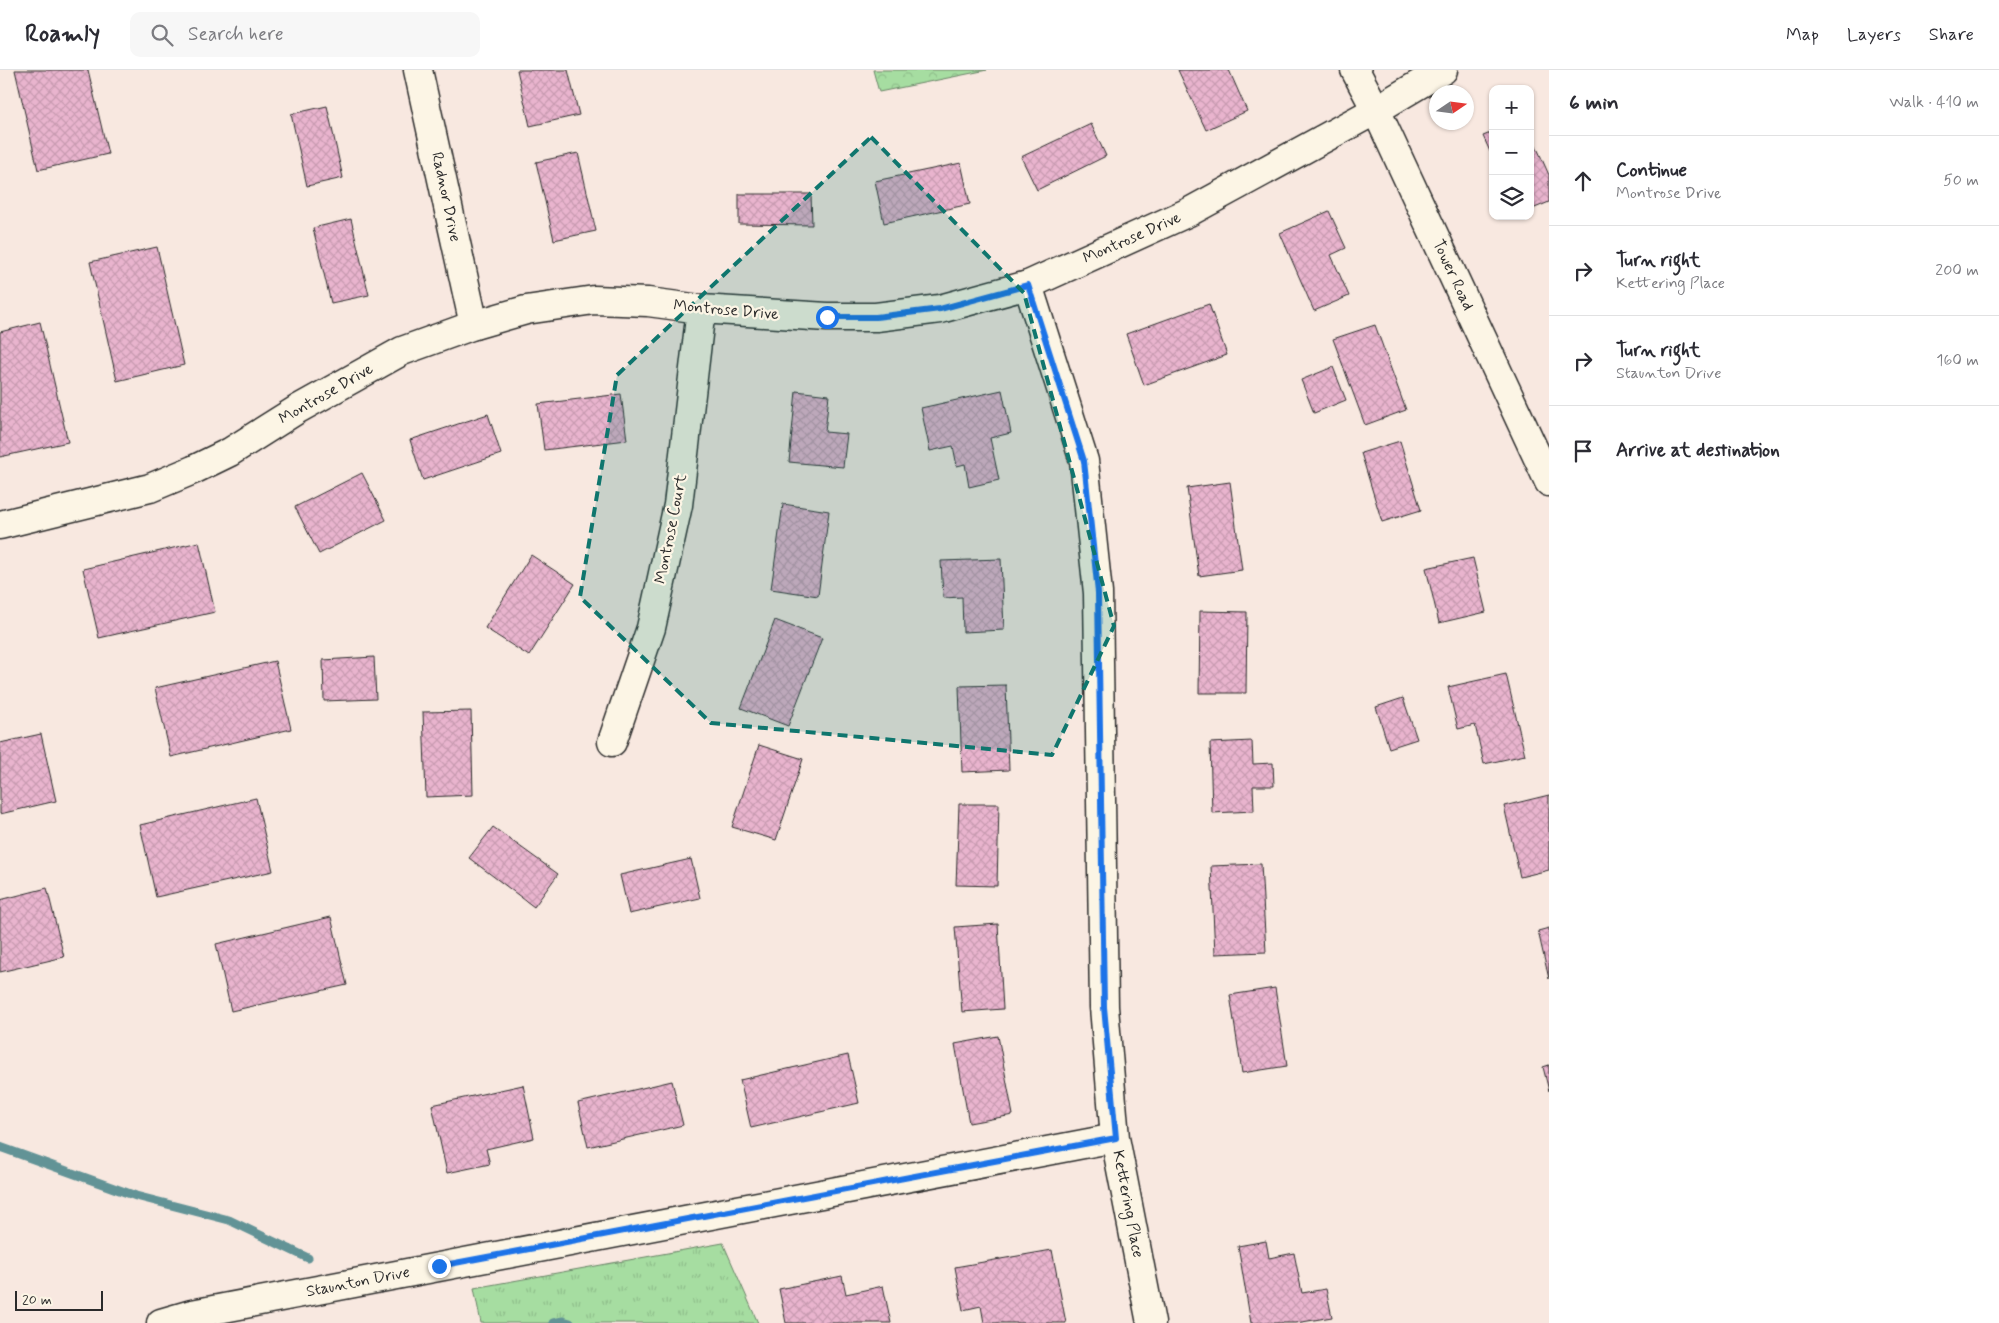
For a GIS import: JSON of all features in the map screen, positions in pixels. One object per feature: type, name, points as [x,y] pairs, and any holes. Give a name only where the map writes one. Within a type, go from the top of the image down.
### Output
[{"type":"street","name":"Radnor Drive","points":[[418,70],[474,325]]},
{"type":"street","name":"Tower Road","points":[[1355,70],[1376,110],[1549,482]]},
{"type":"street","name":"Montrose Drive","points":[[0,526],[150,488],[230,452],[298,409],[402,351],[474,325],[526,310],[594,300],[648,302],[701,309],[827,317],[876,317],[940,309],[1028,285],[1189,212],[1376,110],[1443,70]]},
{"type":"street","name":"Kettering Place","points":[[1028,285],[1084,461],[1098,593],[1104,1007],[1116,1138],[1151,1323]]},
{"type":"street","name":"Montrose Court","points":[[612,742],[651,628],[678,505],[701,309]]},
{"type":"street","name":"Staunton Drive","points":[[161,1323],[192,1314],[1116,1138]]},
{"type":"highlighted area","points":[[871,137],[1024,293],[1114,626],[1052,755],[711,723],[580,597],[617,375]]},
{"type":"green space","points":[[873,70],[987,70],[879,92]]},
{"type":"green space","points":[[723,1243],[758,1323],[481,1323],[474,1288]]},
{"type":"building","points":[[15,70],[88,70],[108,154],[38,170]]},
{"type":"building","points":[[517,70],[568,70],[579,115],[530,126]]},
{"type":"building","points":[[1178,70],[1229,70],[1247,111],[1206,130]]},
{"type":"building","points":[[327,106],[343,178],[307,186],[291,114]]},
{"type":"building","points":[[1091,124],[1106,156],[1037,190],[1021,157]]},
{"type":"building","points":[[1489,134],[1489,149],[1483,136]]},
{"type":"building","points":[[1534,141],[1549,175],[1549,202],[1534,208]]},
{"type":"building","points":[[578,153],[596,231],[554,240],[536,162]]},
{"type":"building","points":[[961,163],[970,204],[884,223],[875,181]]},
{"type":"building","points":[[739,194],[811,194],[812,225],[739,224]]},
{"type":"building","points":[[1329,211],[1346,248],[1331,255],[1349,296],[1314,311],[1280,233]]},
{"type":"building","points":[[351,219],[369,295],[331,303],[313,228]]},
{"type":"building","points":[[157,247],[184,365],[117,381],[90,262]]},
{"type":"building","points":[[1209,304],[1227,355],[1144,385],[1126,334]]},
{"type":"building","points":[[40,322],[68,442],[0,457],[0,332]]},
{"type":"building","points":[[1375,325],[1406,410],[1365,425],[1333,339]]},
{"type":"building","points":[[1333,367],[1346,400],[1314,413],[1301,380]]},
{"type":"building","points":[[1002,390],[1011,433],[990,438],[999,480],[969,487],[965,464],[957,466],[953,446],[930,451],[921,408]]},
{"type":"building","points":[[796,391],[829,395],[825,432],[847,434],[843,467],[789,462]]},
{"type":"building","points":[[621,394],[627,440],[544,450],[538,404]]},
{"type":"building","points":[[488,414],[501,454],[423,480],[410,440]]},
{"type":"building","points":[[1400,441],[1421,510],[1382,522],[1361,453]]},
{"type":"building","points":[[362,473],[386,520],[319,554],[295,507]]},
{"type":"building","points":[[1230,482],[1242,570],[1199,576],[1187,488]]},
{"type":"building","points":[[783,504],[829,511],[818,596],[771,589]]},
{"type":"building","points":[[199,542],[215,612],[99,638],[83,569]]},
{"type":"building","points":[[531,555],[575,584],[529,656],[485,628]]},
{"type":"building","points":[[1473,558],[1486,612],[1439,623],[1426,568]]},
{"type":"building","points":[[1001,559],[1004,630],[963,632],[962,597],[943,598],[941,561]]},
{"type":"building","points":[[1200,611],[1247,612],[1246,693],[1199,693]]},
{"type":"building","points":[[775,620],[822,638],[788,726],[741,708]]},
{"type":"building","points":[[374,657],[376,699],[324,701],[323,660]]},
{"type":"building","points":[[275,661],[291,729],[171,757],[155,688]]},
{"type":"building","points":[[1506,674],[1525,755],[1484,764],[1475,725],[1458,729],[1448,687]]},
{"type":"building","points":[[1006,685],[1009,770],[962,772],[959,686]]},
{"type":"building","points":[[1403,698],[1417,739],[1389,748],[1376,707]]},
{"type":"building","points":[[471,711],[473,795],[426,797],[423,712]]},
{"type":"building","points":[[41,734],[56,801],[0,814],[0,743]]},
{"type":"building","points":[[1252,741],[1253,764],[1273,763],[1274,786],[1253,786],[1254,811],[1212,813],[1210,743]]},
{"type":"building","points":[[759,745],[803,759],[776,840],[732,827]]},
{"type":"building","points":[[1549,795],[1549,870],[1520,877],[1504,806]]},
{"type":"building","points":[[256,798],[273,871],[156,897],[140,825]]},
{"type":"building","points":[[959,804],[999,804],[997,886],[956,885]]},
{"type":"building","points":[[493,827],[558,874],[534,907],[469,858]]},
{"type":"building","points":[[691,859],[700,898],[629,914],[620,875]]},
{"type":"building","points":[[1261,864],[1266,952],[1215,954],[1211,866]]},
{"type":"building","points":[[47,888],[64,957],[0,972],[0,900]]},
{"type":"building","points":[[331,917],[347,985],[231,1011],[216,944]]},
{"type":"building","points":[[998,924],[1003,1009],[962,1012],[955,927]]},
{"type":"building","points":[[1549,928],[1549,979],[1538,931]]},
{"type":"building","points":[[1275,988],[1287,1066],[1242,1073],[1230,995]]},
{"type":"building","points":[[998,1036],[1013,1115],[969,1123],[955,1044]]},
{"type":"building","points":[[848,1055],[859,1103],[751,1128],[740,1080]]},
{"type":"building","points":[[1549,1065],[1549,1091],[1543,1067]]},
{"type":"building","points":[[672,1081],[683,1125],[588,1147],[578,1103]]},
{"type":"building","points":[[523,1085],[534,1138],[486,1149],[490,1164],[447,1173],[432,1105]]},
{"type":"building","points":[[1266,1241],[1269,1258],[1294,1253],[1302,1293],[1326,1289],[1332,1317],[1296,1323],[1251,1323],[1238,1246]]},
{"type":"building","points":[[1052,1250],[1066,1323],[984,1323],[981,1306],[963,1310],[955,1267]]},
{"type":"building","points":[[842,1276],[846,1294],[883,1286],[891,1323],[786,1323],[779,1289]]},
{"type":"waterway","points":[[0,1147],[136,1196],[229,1220],[308,1258]]},
{"type":"waterway","points":[[553,1323],[563,1321],[570,1323]]},
{"type":"route","points":[[439,1266],[1116,1138],[1104,1007],[1098,593],[1084,461],[1028,285],[940,309],[876,317],[827,317]]}]
